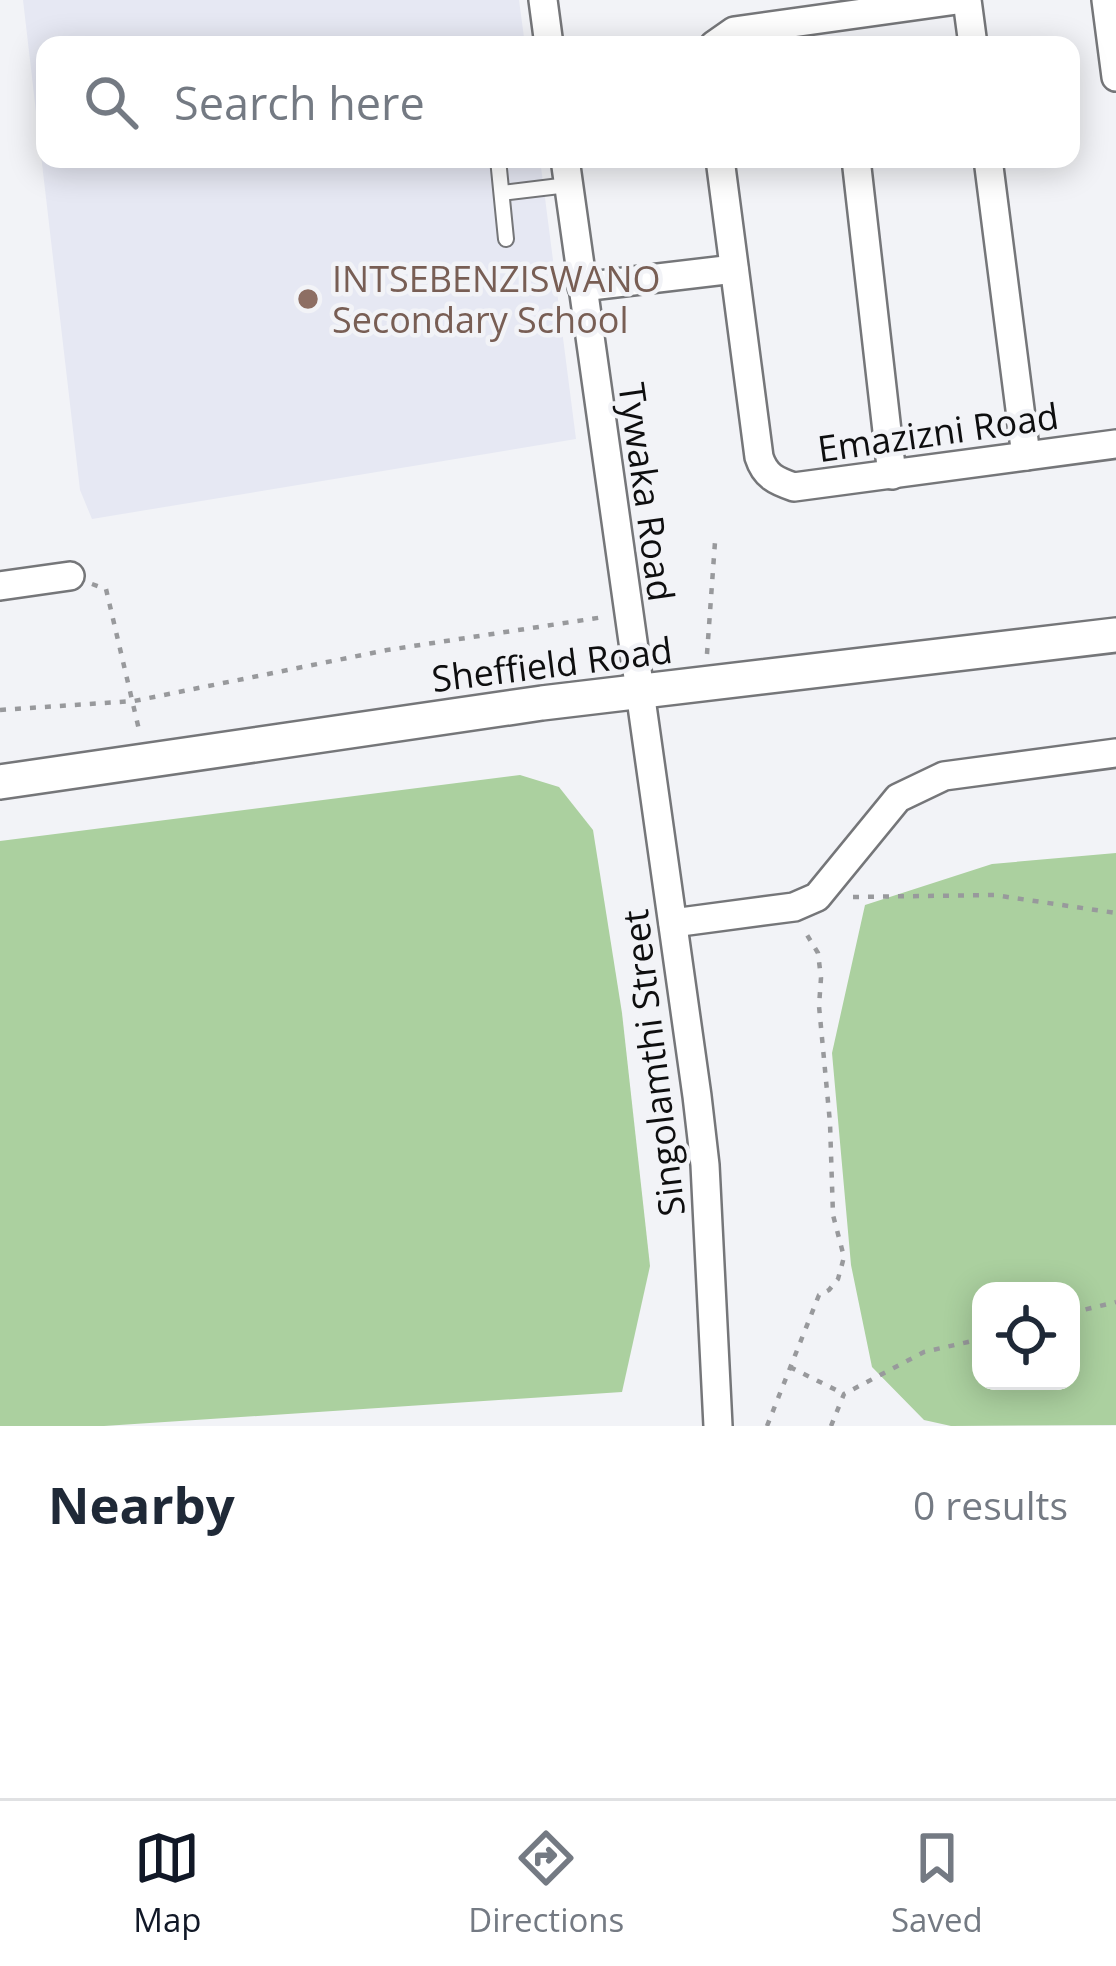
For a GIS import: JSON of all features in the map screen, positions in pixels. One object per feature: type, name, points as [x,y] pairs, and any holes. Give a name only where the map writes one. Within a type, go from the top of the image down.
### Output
[{"type":"street","points":[[543,0],[548,36]]},
{"type":"street","points":[[727,36],[839,14],[957,0]]},
{"type":"street","points":[[968,0],[972,36]]},
{"type":"street","points":[[1106,0],[1116,77]]},
{"type":"street","points":[[839,14],[842,36]]},
{"type":"street","points":[[583,287],[734,268],[721,168]]},
{"type":"street","points":[[857,168],[892,475]]},
{"type":"street","points":[[989,168],[1026,456]]},
{"type":"street","name":"Tywaka Road","points":[[567,172],[639,693]]},
{"type":"street","name":"Emazizni Road","points":[[734,268],[763,470],[776,481],[794,488],[1116,444]]},
{"type":"street","points":[[1,576],[70,576]]},
{"type":"street","name":"Sheffield Road","points":[[0,782],[542,703],[1116,635]]},
{"type":"street","name":"Singolamthi Street","points":[[639,693],[705,1165],[718,1426]]},
{"type":"street","points":[[673,923],[806,902],[898,798],[944,776],[1116,752]]},
{"type":"lane","points":[[499,168],[506,239]]},
{"type":"lane","points":[[502,193],[567,172]]},
{"type":"path","points":[[710,683],[705,639],[715,542]]},
{"type":"path","points":[[70,576],[106,590],[146,760]]},
{"type":"path","points":[[0,710],[134,701],[387,650],[628,614]]},
{"type":"path","points":[[767,1426],[819,1294],[838,1280],[844,1257],[833,1215],[818,953],[806,902],[994,895],[1116,913]]},
{"type":"path","points":[[1080,1311],[1116,1302]]},
{"type":"path","points":[[831,1426],[844,1394],[923,1352],[972,1341]]},
{"type":"path","points":[[790,1367],[844,1394]]},
{"type":"shaded area","name":"INTSEBENZISWANO Secondary School","points":[[23,0],[519,0],[524,36],[36,36],[36,112]]},
{"type":"shaded area","name":"INTSEBENZISWANO Secondary School","points":[[43,168],[541,168],[576,439],[92,519],[80,490]]},
{"type":"green space","points":[[520,775],[559,787],[593,830],[622,1013],[650,1266],[622,1392],[104,1426],[0,1426],[0,841]]},
{"type":"green space","points":[[1116,853],[1116,1425],[951,1426],[924,1420],[872,1367],[851,1265],[832,1053],[865,905],[992,864]]},
{"type":"place","name":"INTSEBENZISWANO Secondary School","points":[[308,299]]}]
